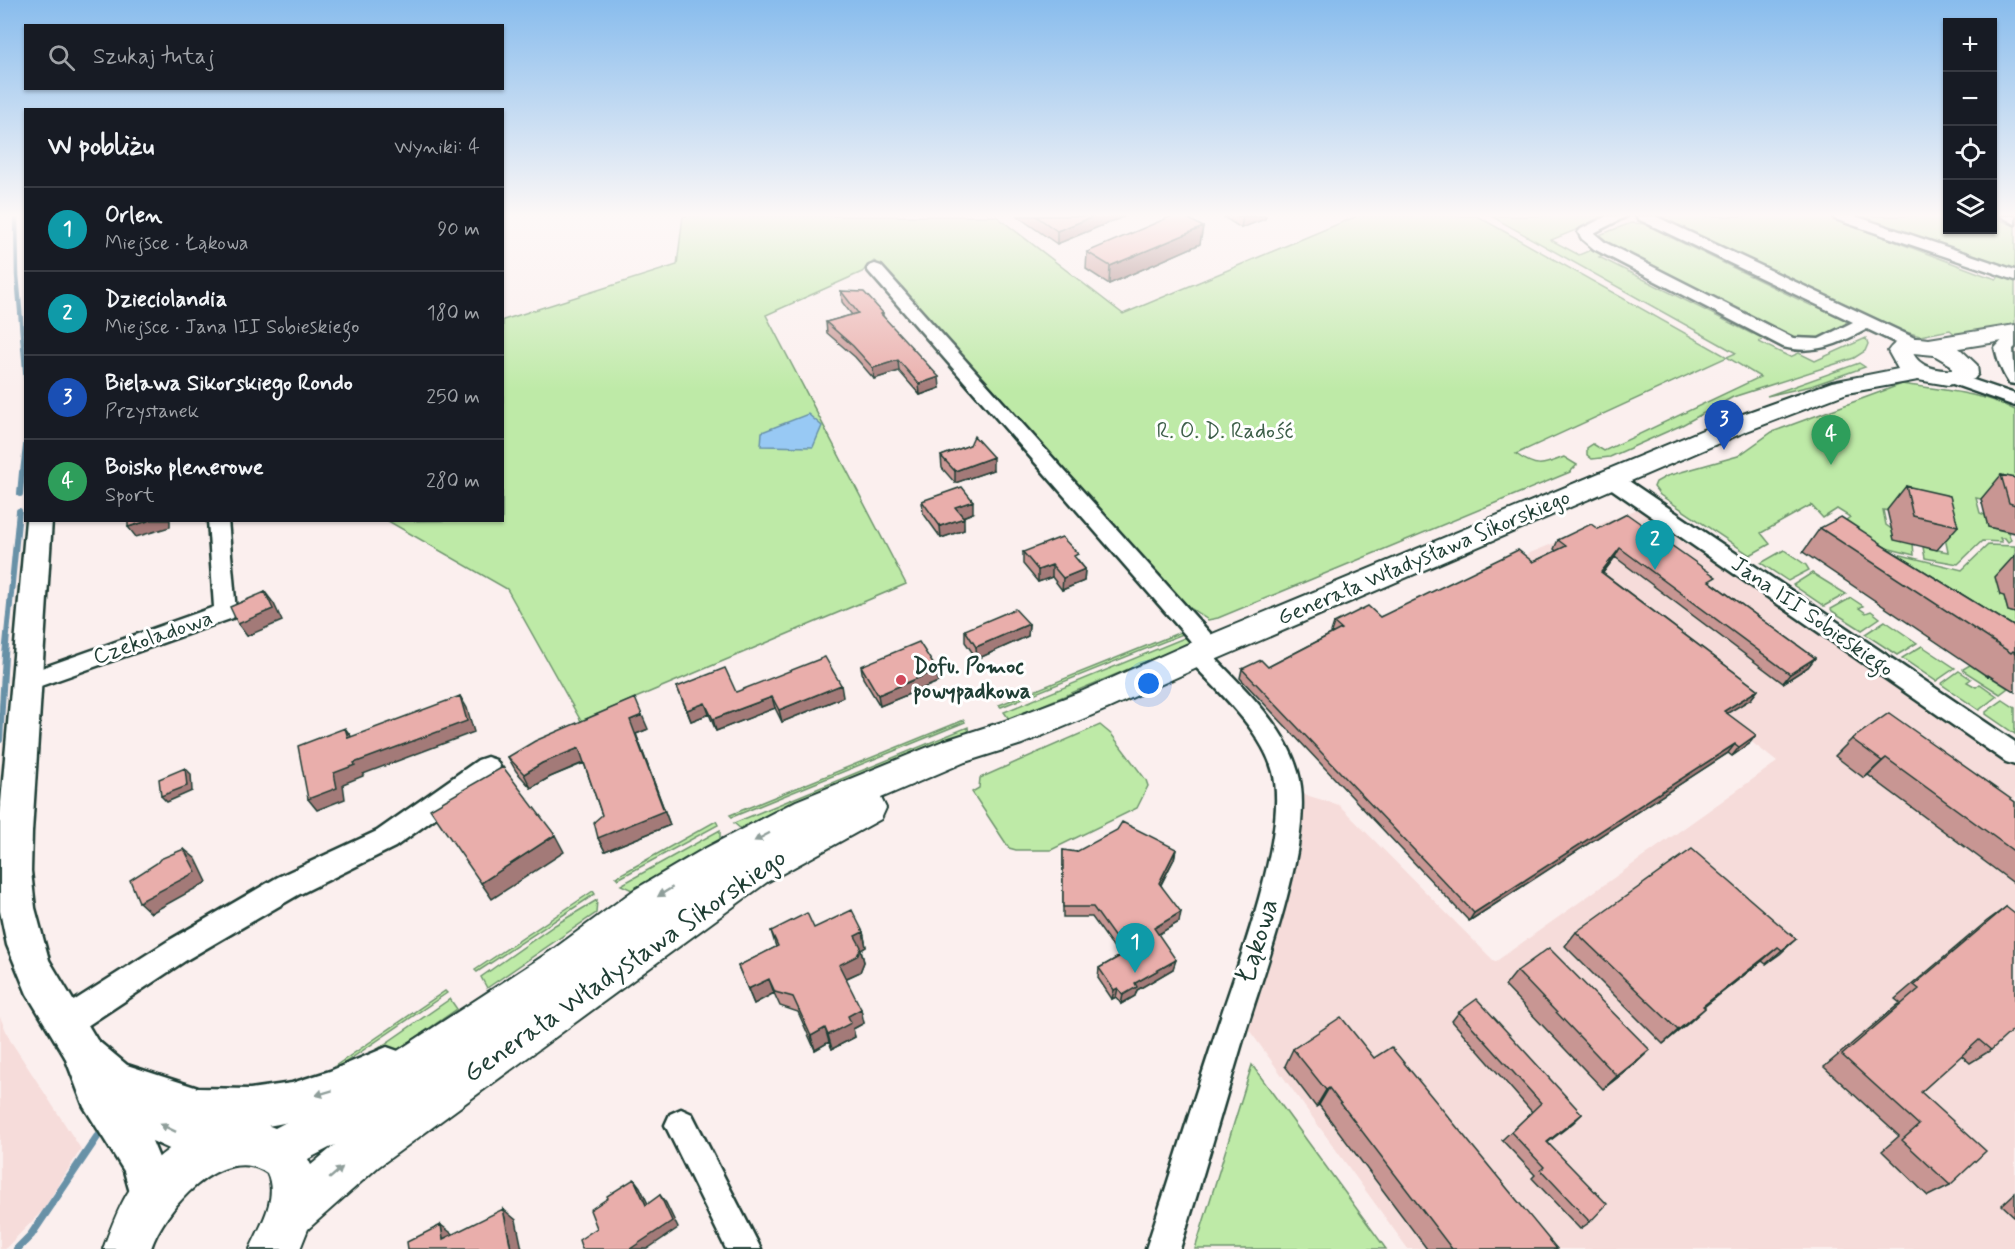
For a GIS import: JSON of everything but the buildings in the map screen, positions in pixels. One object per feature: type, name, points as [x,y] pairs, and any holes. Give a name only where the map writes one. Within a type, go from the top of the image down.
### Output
[{"type":"main road","name":"Generała Władysława Sikorskiego","points":[[283,1230],[362,1151],[754,870],[846,819],[1011,735],[1738,424],[1841,387],[1913,354],[2015,335]]},
{"type":"main road","points":[[1913,354],[1933,376],[1959,367],[2015,335]]},
{"type":"main road","name":"Generała Władysława Sikorskiego","points":[[276,1152],[344,1116],[391,1080],[491,1015],[648,902],[715,862],[809,812],[955,752],[1011,735]]},
{"type":"main road","points":[[127,1248],[136,1223],[150,1199],[177,1172],[192,1161],[223,1147],[253,1144],[276,1152],[288,1166],[294,1183],[283,1230]]},
{"type":"street","name":"Łąkowa","points":[[880,274],[1204,651],[1270,740],[1286,774],[1289,790],[1288,812],[1278,872],[1163,1249]]},
{"type":"street","points":[[1655,274],[1789,343],[1807,346],[1823,345],[1865,323]]},
{"type":"street","points":[[1764,274],[1865,323],[1913,354]]},
{"type":"street","points":[[2015,335],[2004,348],[2007,364],[2015,379]]},
{"type":"street","points":[[1959,367],[2015,393]]},
{"type":"street","points":[[1959,367],[2015,400]]},
{"type":"street","name":"Jana III Sobieskiego","points":[[1610,478],[2015,755]]},
{"type":"street","points":[[39,522],[12,877],[24,940],[40,982],[108,1089],[121,1126],[147,1175],[150,1199]]},
{"type":"street","name":"Czekoladowa","points":[[27,682],[225,612],[218,522]]},
{"type":"street","points":[[74,1038],[178,950],[278,891],[386,839],[487,767]]},
{"type":"street","points":[[108,1089],[198,1108],[250,1109],[292,1103],[355,1081],[491,1015]]},
{"type":"street","points":[[108,1089],[156,1122],[191,1139],[223,1147]]},
{"type":"street","points":[[681,1125],[744,1249]]},
{"type":"shaded area","points":[[1647,505],[2015,757],[2015,1249],[1408,1249],[1236,1012],[1289,790],[1339,805],[1495,962],[1777,762],[1518,558]]},
{"type":"shaded area","points":[[0,1017],[10,1040],[81,1149],[43,1210],[5,1249],[0,1249]]},
{"type":"green space","points":[[648,274],[857,274],[766,315],[906,584],[581,721],[507,589],[390,522],[504,522],[504,320]]},
{"type":"green space","name":"R. O. D. Radość","points":[[888,274],[1072,274],[1123,314],[1218,274],[1580,274],[1727,357],[1516,454],[1529,462],[1539,464],[1564,457],[1577,465],[1570,472],[1218,618],[1208,620],[1192,609],[1186,612]]},
{"type":"green space","points":[[1595,274],[1633,274],[1752,334],[1761,329],[1771,334],[1759,342],[1790,357],[1799,353],[1815,361],[1866,338],[1868,344],[1865,351],[1854,358],[1733,397],[1682,425],[1610,457],[1592,459],[1587,455],[1587,448],[1593,444],[1604,451],[1760,377],[1727,357],[1736,353]]},
{"type":"green space","points":[[1663,274],[1747,274],[1812,306],[1819,303],[1839,312],[1846,320],[1846,327],[1816,341],[1790,337]]},
{"type":"green space","points":[[1778,274],[1982,274],[1997,279],[2000,274],[2005,274],[2015,278],[2015,324],[1957,336],[1950,330],[1920,336],[1896,329]]},
{"type":"green space","points":[[1859,363],[1865,367],[1811,386],[1767,396]]},
{"type":"green space","points":[[1902,384],[1974,395],[2015,410],[2015,506],[1976,498],[1980,513],[1985,515],[1988,527],[2008,532],[2011,540],[2008,542],[2005,538],[2000,538],[2002,542],[1982,541],[1958,564],[1925,558],[1923,547],[1948,552],[1945,538],[1895,512],[1883,510],[1886,525],[1913,544],[1914,555],[1878,546],[1838,526],[1850,517],[1837,509],[1823,518],[1811,505],[1761,533],[1770,544],[1750,555],[1660,495],[1654,487],[1656,482],[1667,476],[1738,456],[1772,432]]},
{"type":"green space","points":[[1988,545],[2015,546],[2015,585],[2004,596],[2008,611],[2015,613],[2015,634],[1893,553],[1962,570]]},
{"type":"green space","points":[[1784,550],[1806,565],[1809,570],[1788,581],[1761,563]]},
{"type":"green space","points":[[1812,573],[1846,594],[1824,606],[1793,585]]},
{"type":"green space","points":[[1851,598],[1863,606],[1859,608],[1866,613],[1871,611],[1880,618],[1862,630],[1832,611],[1831,609]]},
{"type":"green space","points":[[1885,621],[1917,643],[1897,655],[1865,634]]},
{"type":"green space","points":[[1186,630],[1188,632],[1001,707],[999,705]]},
{"type":"green space","points":[[1189,636],[1191,643],[1009,719],[1004,712]]},
{"type":"green space","points":[[1922,646],[1955,668],[1936,681],[1902,658]]},
{"type":"green space","points":[[1970,665],[2008,688],[2000,694],[1964,671],[1963,669]]},
{"type":"green space","points":[[1959,671],[1971,679],[1967,682],[1976,687],[1980,684],[1997,696],[1979,710],[1941,684]]},
{"type":"green space","points":[[2003,700],[2015,708],[2015,734],[1986,714]]},
{"type":"green space","points":[[964,720],[965,722],[732,817],[730,815]]},
{"type":"green space","points":[[1100,725],[1112,735],[1146,780],[1148,786],[1137,808],[1051,850],[1009,848],[972,792],[979,788],[980,778]]},
{"type":"green space","points":[[968,727],[969,736],[742,830],[734,823]]},
{"type":"green space","points":[[716,821],[718,825],[618,879],[616,877]]},
{"type":"green space","points":[[720,830],[720,841],[632,890],[621,885]]},
{"type":"green space","points":[[593,891],[595,894],[477,972],[475,970]]},
{"type":"green space","points":[[597,900],[596,913],[487,988],[481,977],[555,925]]},
{"type":"green space","points":[[445,991],[447,993],[337,1068],[335,1066]]},
{"type":"green space","points":[[450,999],[457,1009],[388,1057],[340,1075]]},
{"type":"green space","points":[[1252,1065],[1386,1249],[1195,1249]]},
{"type":"water","points":[[808,414],[822,426],[813,447],[761,446],[762,432]]},
{"type":"waterway","points":[[17,274],[24,357]]},
{"type":"waterway","points":[[22,474],[24,457]]},
{"type":"waterway","points":[[20,494],[22,472]]},
{"type":"waterway","points":[[0,740],[5,655],[19,511]]},
{"type":"waterway","points":[[17,1249],[31,1235],[97,1137]]},
{"type":"place","name":"Bielawa Sikorskiego Rondo","points":[[1724,450]]},
{"type":"place","name":"Boisko plenerowe","points":[[1831,465]]},
{"type":"place","name":"Dzieciolandia","points":[[1655,570]]},
{"type":"place","name":"Dofu. Pomoc powypadkowa","points":[[901,680]]},
{"type":"place","name":"Orlen","points":[[1135,973]]}]
